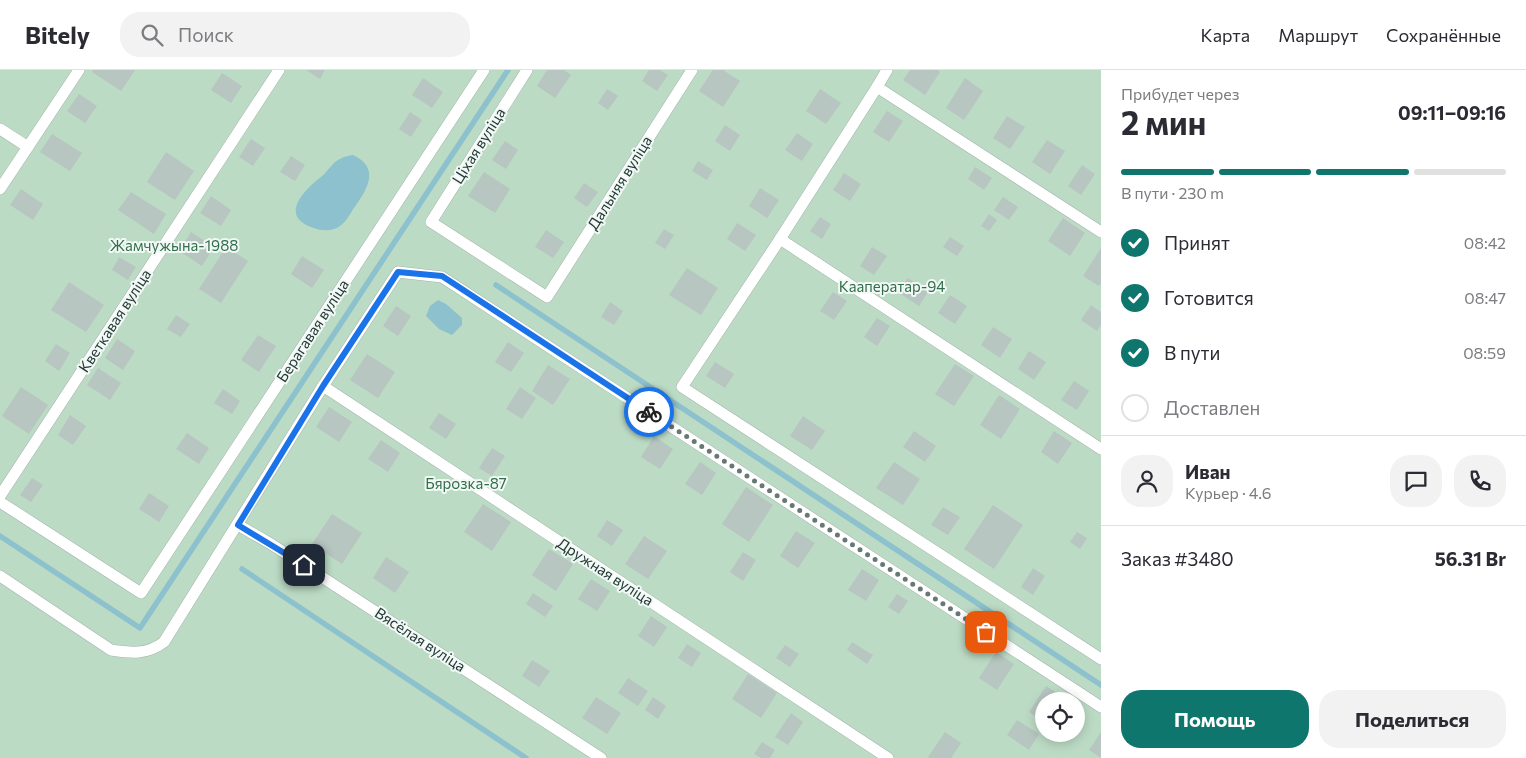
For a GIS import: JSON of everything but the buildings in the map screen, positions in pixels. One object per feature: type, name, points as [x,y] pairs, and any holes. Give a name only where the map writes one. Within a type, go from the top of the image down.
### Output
[{"type":"lane","points":[[0,189],[79,70]]},
{"type":"lane","name":"Кветкавая вуліца","points":[[0,496],[279,70]]},
{"type":"lane","name":"Берагавая вуліца","points":[[0,502],[141,593],[484,70]]},
{"type":"lane","name":"Ціхая вуліца","points":[[527,70],[431,222],[548,297]]},
{"type":"lane","name":"Дальняя вуліца","points":[[548,297],[692,70]]},
{"type":"lane","points":[[886,70],[780,239],[682,387],[1101,659]]},
{"type":"lane","points":[[877,87],[1101,232]]},
{"type":"lane","points":[[0,129],[28,147]]},
{"type":"lane","points":[[780,239],[1101,449]]},
{"type":"lane","points":[[0,576],[111,650],[143,653],[164,642],[323,386],[398,272],[442,276],[1101,707]]},
{"type":"lane","name":"Дружная вуліца","points":[[323,386],[888,758]]},
{"type":"lane","name":"Вясёлая вуліца","points":[[238,525],[271,544],[601,758]]},
{"type":"green space","points":[[0,70],[1101,70],[1101,758],[0,758]]},
{"type":"water","points":[[353,155],[362,160],[367,166],[369,180],[363,194],[346,220],[337,228],[326,230],[311,227],[301,222],[296,208],[303,194],[336,161]]},
{"type":"water","points":[[438,300],[446,304],[462,318],[462,325],[452,335],[439,329],[426,316],[430,306]]},
{"type":"waterway","points":[[0,536],[140,628],[508,70]]},
{"type":"waterway","points":[[496,285],[1101,685]]},
{"type":"waterway","points":[[242,569],[526,758]]},
{"type":"way so far","points":[[649,412],[986,632]]},
{"type":"route","points":[[304,565],[238,525],[323,386],[398,272],[442,276],[649,412]]},
{"type":"park label","name":"Жамчужына-1988","points":[[174,246]]},
{"type":"park label","name":"Кааператар-94","points":[[892,287]]},
{"type":"park label","name":"Бярозка-87","points":[[466,484]]}]
